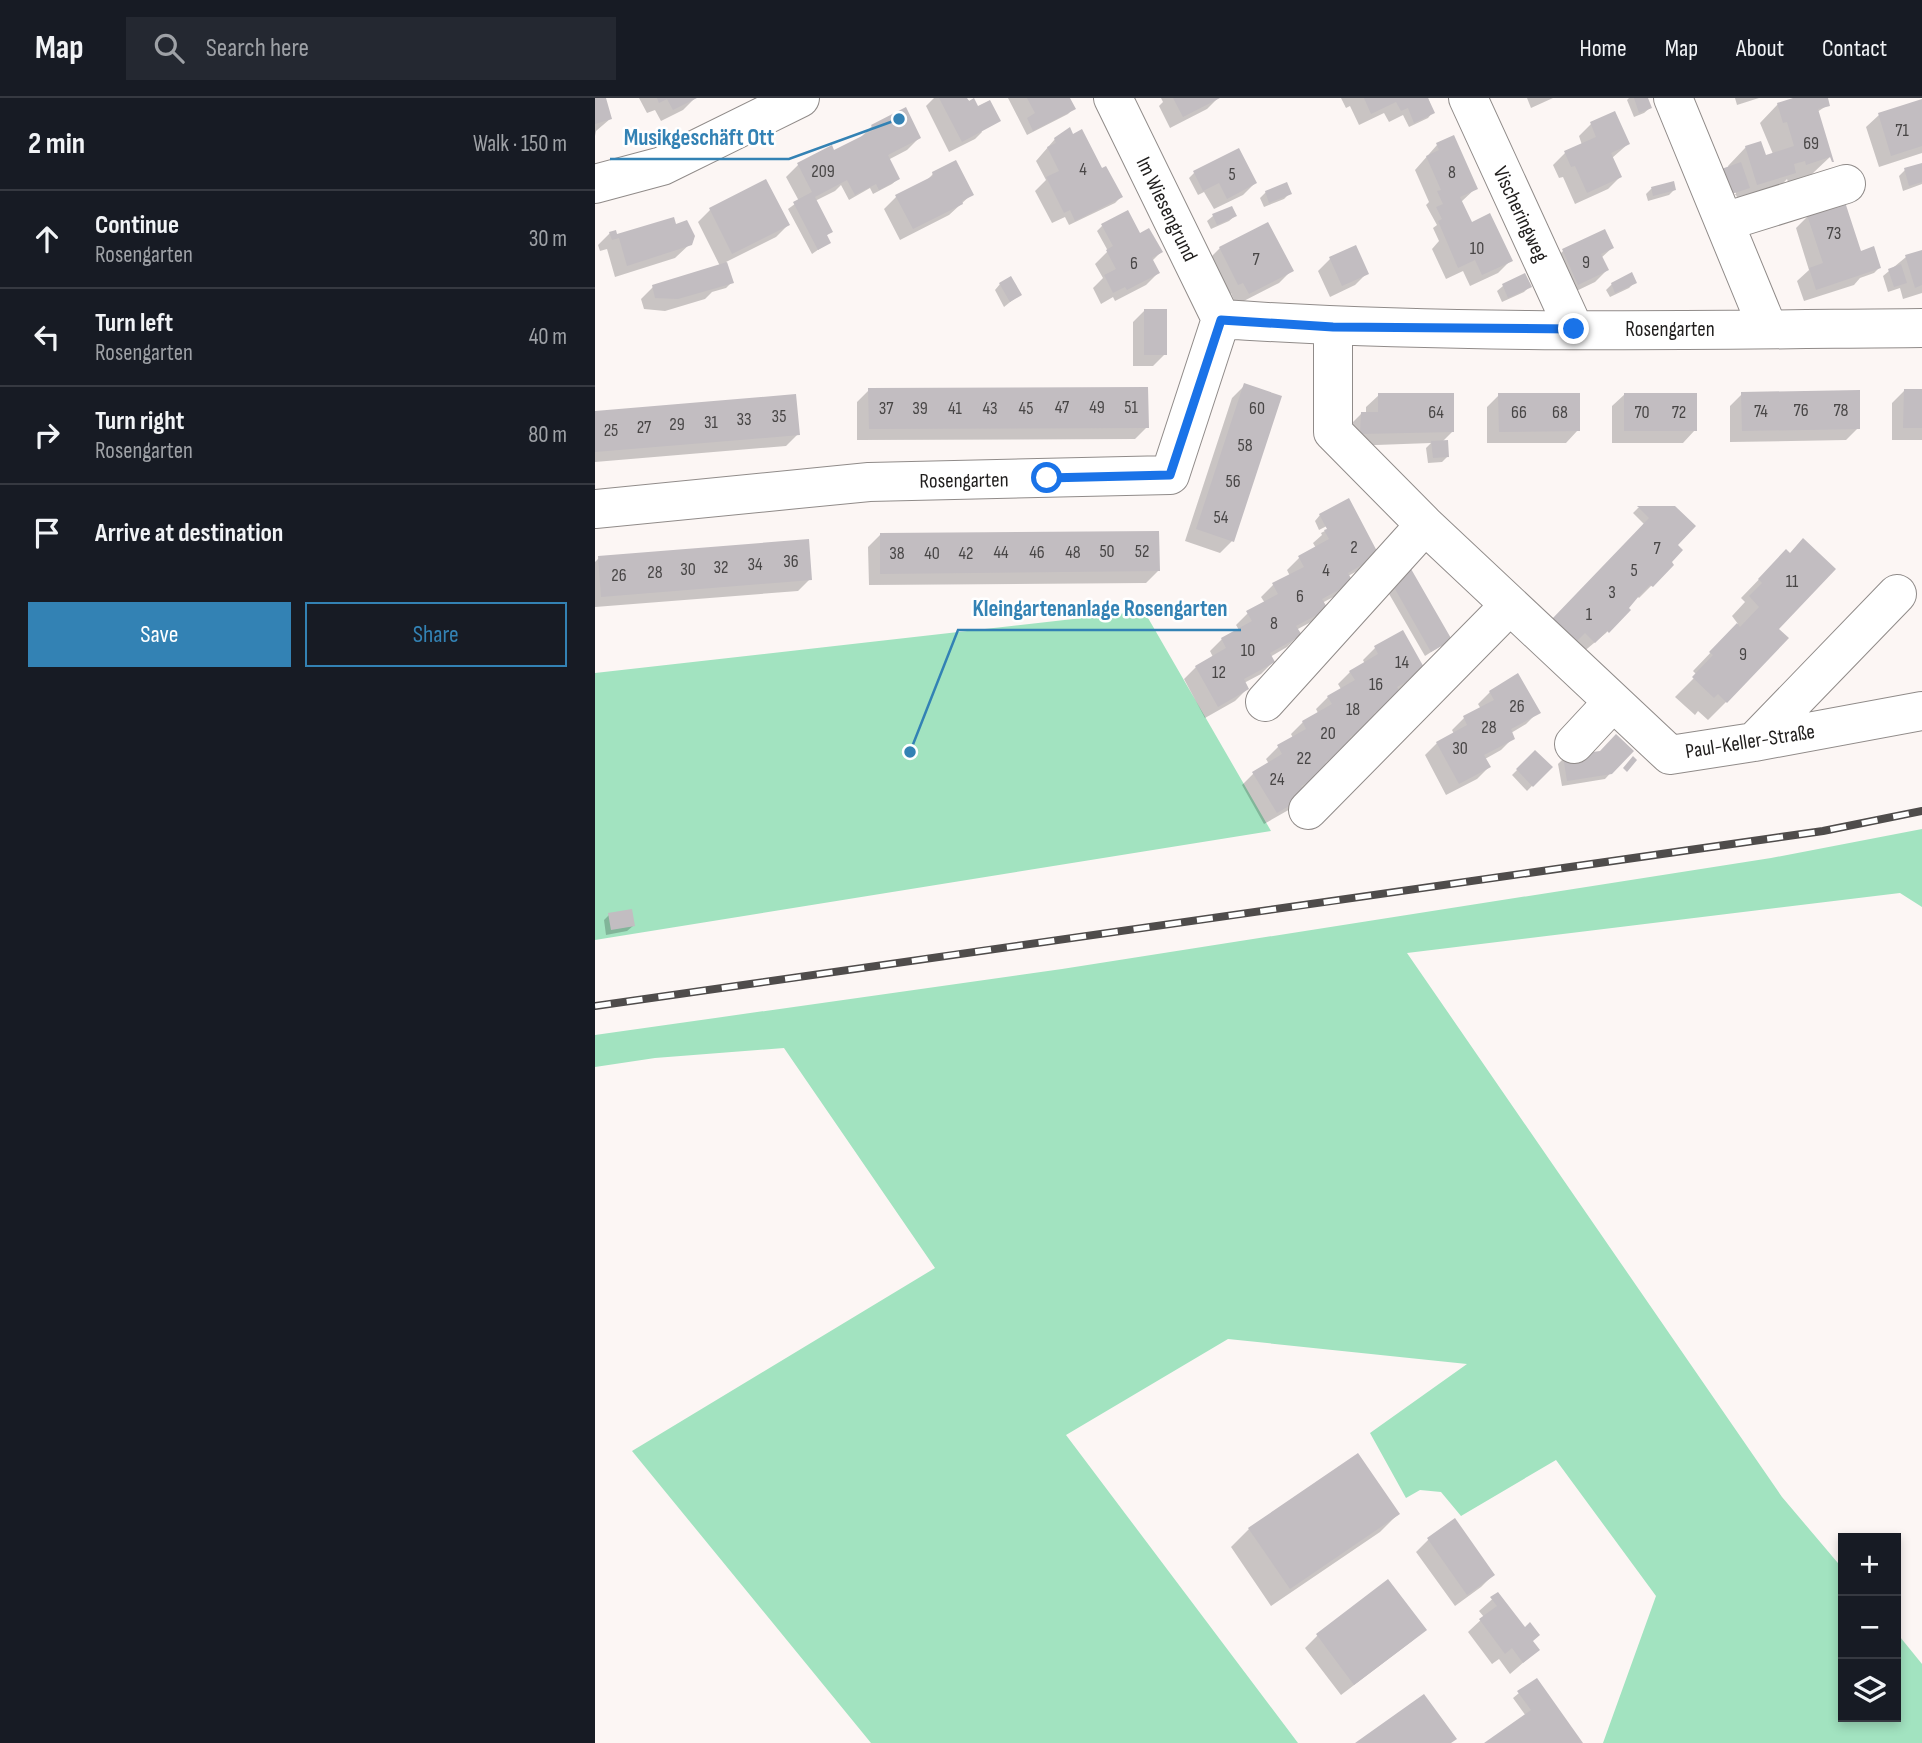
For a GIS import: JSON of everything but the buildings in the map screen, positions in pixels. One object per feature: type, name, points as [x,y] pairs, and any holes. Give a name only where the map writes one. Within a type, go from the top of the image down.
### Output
[{"type":"street","points":[[595,184],[662,166],[800,98]]},
{"type":"street","name":"Im Wiesengrund","points":[[1113,98],[1221,320]]},
{"type":"street","name":"Vischeringweg","points":[[1468,98],[1574,329]]},
{"type":"street","points":[[1673,98],[1768,329]]},
{"type":"street","points":[[1724,222],[1846,184]]},
{"type":"street","name":"Rosengarten","points":[[595,509],[869,482],[1170,475],[1221,320],[1333,327],[1922,328]]},
{"type":"street","name":"Paul-Keller-Straße","points":[[1333,327],[1333,432],[1425,525],[1670,755],[1922,711]]},
{"type":"street","points":[[1265,702],[1425,525]]},
{"type":"street","points":[[1754,742],[1897,594]]},
{"type":"street","points":[[1308,810],[1510,605]]},
{"type":"street","points":[[1574,744],[1613,702]]},
{"type":"green space","points":[[1144,611],[1271,831],[595,940],[595,673]]},
{"type":"green space","points":[[1922,829],[1922,907],[1900,893],[1407,953],[1782,1497],[1838,1563],[1838,1722],[1901,1722],[1901,1638],[1922,1664],[1922,1743],[1603,1743],[1656,1596],[1556,1460],[1461,1516],[1441,1492],[1420,1490],[1406,1498],[1370,1433],[1467,1364],[1228,1339],[1066,1435],[1298,1743],[871,1743],[632,1451],[935,1268],[784,1048],[655,1058],[595,1067],[595,1035],[1062,969],[1771,858]]},
{"type":"railway","points":[[595,1006],[1823,831],[1922,811]]},
{"type":"place","name":"Musikgeschäft Ott","points":[[899,119]]},
{"type":"place","name":"Kleingartenanlage Rosengarten","points":[[910,752]]},
{"type":"route","points":[[1047,478],[1170,475],[1221,320],[1333,327],[1574,329]]}]
